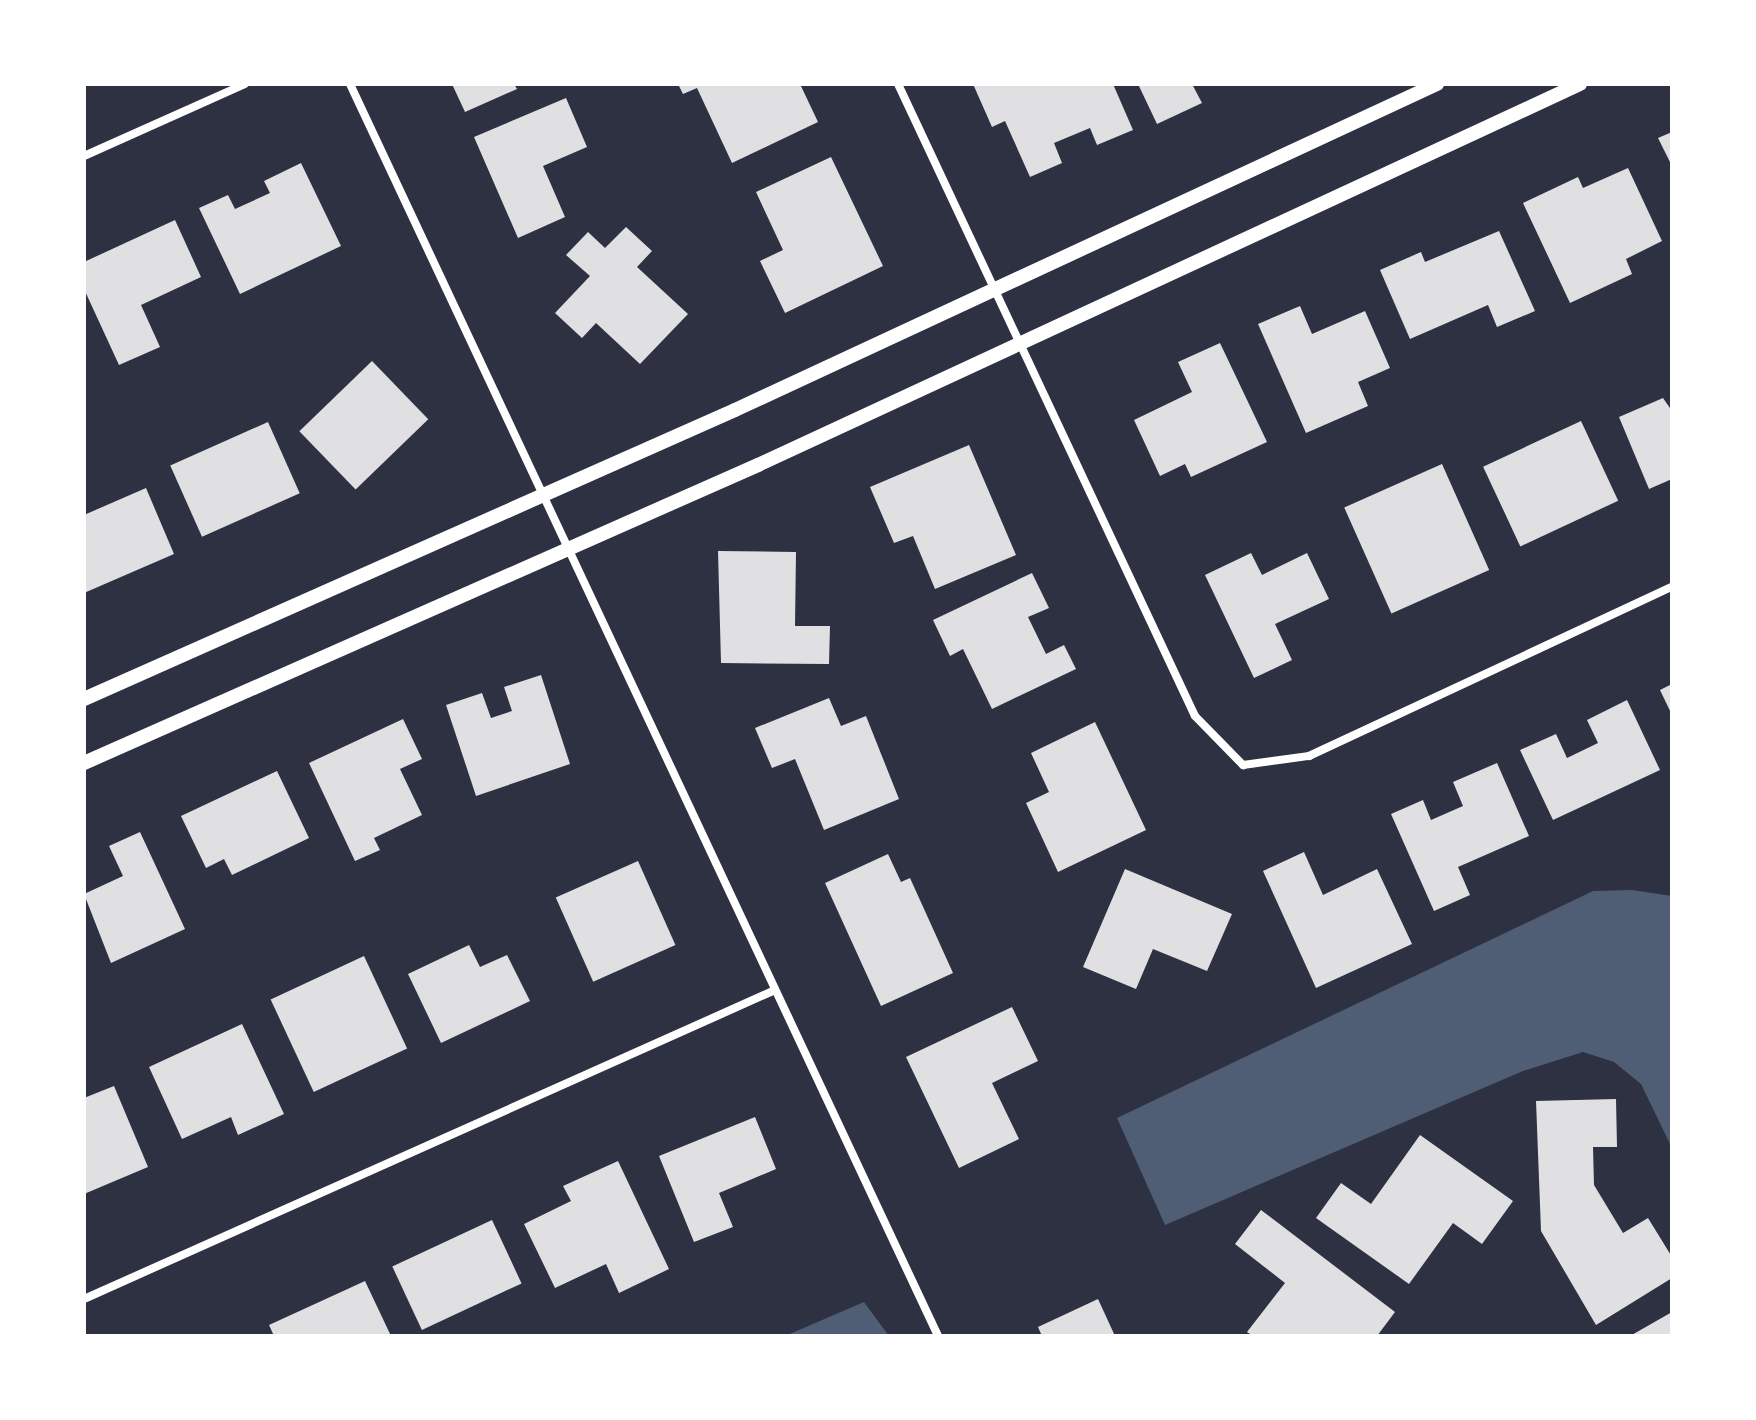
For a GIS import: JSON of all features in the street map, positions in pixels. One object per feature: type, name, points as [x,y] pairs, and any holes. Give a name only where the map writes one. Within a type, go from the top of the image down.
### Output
[{"type":"street","points":[[84,156],[245,84]]},
{"type":"street","points":[[350,84],[938,1336]]},
{"type":"street","points":[[898,84],[1195,716],[1243,765],[1309,756],[1672,587]]},
{"type":"street","points":[[84,699],[994,289],[1437,84]]},
{"type":"street","points":[[84,763],[1020,344],[1580,84]]},
{"type":"street","points":[[84,1299],[775,990]]},
{"type":"water","points":[[1632,890],[1672,896],[1672,1148],[1641,1084],[1614,1062],[1583,1052],[1523,1071],[1165,1225],[1117,1118],[1593,891]]},
{"type":"water","points":[[864,1302],[889,1336],[785,1336]]},
{"type":"building","points":[[452,84],[514,84],[517,89],[465,112]]},
{"type":"building","points":[[678,84],[800,84],[818,122],[732,163],[697,88],[683,94]]},
{"type":"building","points":[[973,84],[1113,84],[1133,130],[1097,145],[1090,128],[1054,143],[1062,163],[1030,177],[1005,121],[992,127]]},
{"type":"building","points":[[1138,84],[1192,84],[1202,103],[1157,124]]},
{"type":"building","points":[[566,98],[587,147],[543,166],[565,217],[518,238],[474,137]]},
{"type":"building","points":[[1672,132],[1672,166],[1658,138]]},
{"type":"building","points":[[831,157],[883,266],[785,313],[760,261],[783,250],[756,192]]},
{"type":"building","points":[[301,163],[341,246],[240,294],[199,208],[228,195],[235,209],[270,193],[264,181]]},
{"type":"building","points":[[1628,168],[1662,241],[1626,259],[1632,274],[1570,303],[1523,203],[1578,177],[1583,188]]},
{"type":"building","points":[[175,220],[201,277],[141,305],[160,347],[119,365],[84,289],[84,262]]},
{"type":"building","points":[[626,227],[652,251],[637,267],[688,314],[640,364],[596,323],[582,338],[555,313],[590,276],[566,255],[588,232],[605,248]]},
{"type":"building","points":[[1499,231],[1535,311],[1497,327],[1488,305],[1410,339],[1380,270],[1421,252],[1425,262]]},
{"type":"building","points":[[1300,306],[1312,334],[1365,311],[1390,368],[1358,382],[1368,406],[1306,433],[1258,324]]},
{"type":"building","points":[[1220,343],[1267,442],[1191,477],[1185,464],[1160,476],[1134,420],[1192,392],[1178,362]]},
{"type":"building","points":[[372,361],[428,419],[356,489],[299,431]]},
{"type":"building","points":[[1663,398],[1672,411],[1672,479],[1649,489],[1619,417]]},
{"type":"building","points":[[1581,421],[1618,501],[1520,546],[1483,467]]},
{"type":"building","points":[[268,422],[300,493],[202,537],[170,466]]},
{"type":"building","points":[[969,445],[1016,555],[935,589],[913,536],[894,543],[870,487]]},
{"type":"building","points":[[1442,464],[1489,570],[1391,613],[1344,508]]},
{"type":"building","points":[[146,488],[174,554],[84,593],[84,515]]},
{"type":"building","points":[[718,551],[796,552],[795,626],[830,626],[829,664],[721,663]]},
{"type":"building","points":[[1251,553],[1262,575],[1307,553],[1329,599],[1275,624],[1292,660],[1254,678],[1205,575]]},
{"type":"building","points":[[1032,573],[1049,608],[1028,617],[1046,654],[1064,645],[1076,669],[992,709],[963,649],[950,656],[933,620]]},
{"type":"building","points":[[541,675],[570,764],[476,796],[446,705],[482,693],[491,718],[512,711],[504,687]]},
{"type":"building","points":[[1672,684],[1672,715],[1660,690]]},
{"type":"building","points":[[829,698],[841,726],[866,716],[899,799],[824,830],[795,759],[772,768],[755,728]]},
{"type":"building","points":[[1627,700],[1660,770],[1553,820],[1520,750],[1556,734],[1567,758],[1598,743],[1587,720]]},
{"type":"building","points":[[403,719],[422,759],[400,769],[422,815],[374,838],[380,850],[355,861],[309,763]]},
{"type":"building","points":[[1095,722],[1146,830],[1058,872],[1026,803],[1049,792],[1031,753]]},
{"type":"building","points":[[1497,763],[1529,836],[1458,867],[1470,895],[1434,911],[1391,814],[1423,800],[1431,820],[1463,806],[1453,782]]},
{"type":"building","points":[[277,771],[309,838],[232,875],[224,859],[206,868],[181,816]]},
{"type":"building","points":[[140,832],[185,929],[111,963],[84,894],[123,876],[109,846]]},
{"type":"building","points":[[1304,852],[1323,895],[1377,869],[1412,944],[1316,988],[1263,871]]},
{"type":"building","points":[[888,854],[901,882],[910,878],[953,973],[881,1006],[825,883]]},
{"type":"building","points":[[638,861],[675,945],[593,982],[556,898]]},
{"type":"building","points":[[1125,869],[1232,914],[1207,971],[1153,949],[1136,989],[1083,967]]},
{"type":"building","points":[[469,945],[480,967],[507,955],[530,1001],[441,1043],[408,974]]},
{"type":"building","points":[[364,956],[407,1048],[314,1092],[271,1000]]},
{"type":"building","points":[[1012,1007],[1038,1061],[992,1083],[1019,1139],[959,1168],[906,1057]]},
{"type":"building","points":[[242,1024],[284,1114],[238,1135],[231,1117],[182,1139],[149,1067]]},
{"type":"building","points":[[114,1086],[148,1167],[84,1194],[84,1098]]},
{"type":"building","points":[[1616,1099],[1617,1147],[1593,1147],[1594,1185],[1623,1233],[1648,1218],[1672,1257],[1672,1278],[1596,1325],[1541,1231],[1536,1101]]},
{"type":"building","points":[[755,1117],[776,1169],[719,1193],[733,1227],[694,1242],[659,1156]]},
{"type":"building","points":[[1420,1135],[1513,1201],[1482,1244],[1453,1223],[1409,1284],[1316,1218],[1341,1183],[1371,1204]]},
{"type":"building","points":[[618,1161],[669,1269],[619,1293],[606,1264],[555,1288],[524,1224],[571,1201],[563,1186]]},
{"type":"building","points":[[1261,1210],[1395,1312],[1377,1336],[1253,1336],[1247,1332],[1285,1283],[1235,1244]]},
{"type":"building","points":[[492,1220],[522,1283],[422,1330],[392,1266]]},
{"type":"building","points":[[365,1281],[391,1336],[274,1336],[269,1325]]},
{"type":"building","points":[[1098,1299],[1115,1336],[1042,1336],[1038,1327]]},
{"type":"building","points":[[1672,1312],[1672,1336],[1630,1336]]}]
